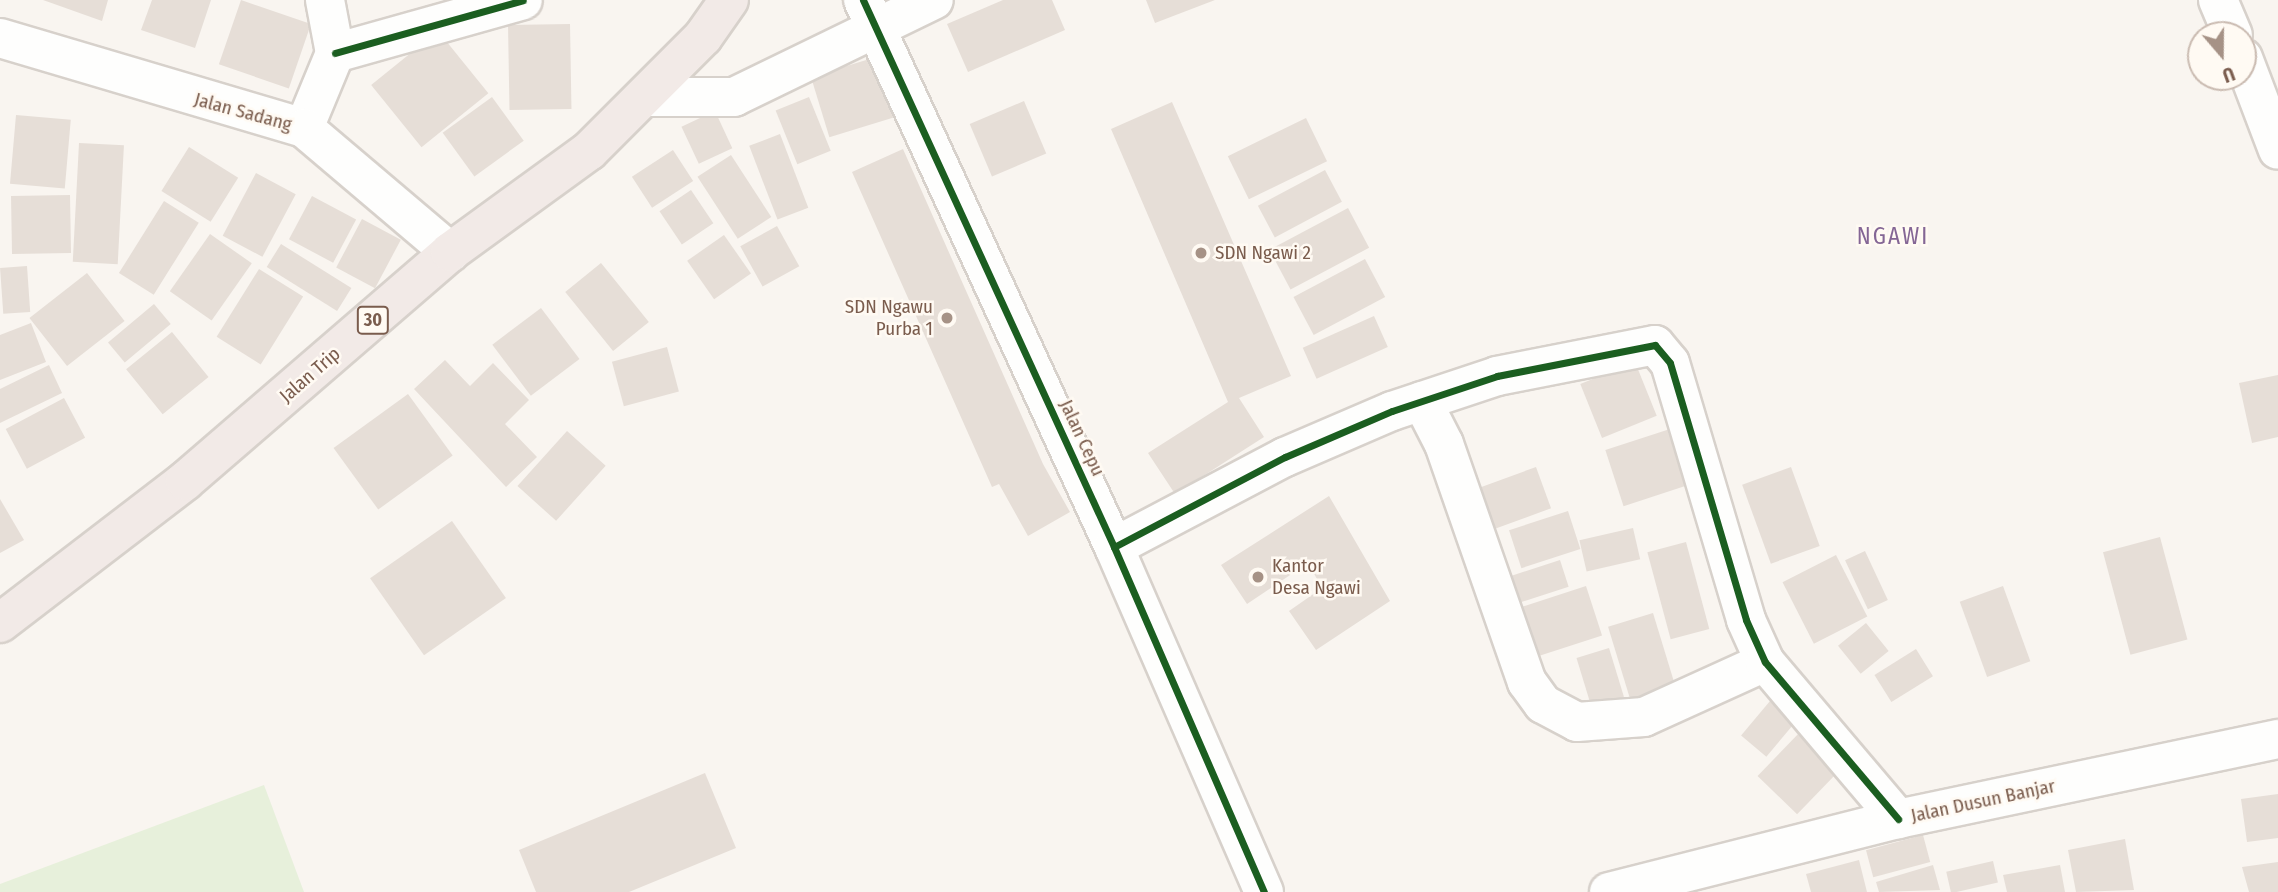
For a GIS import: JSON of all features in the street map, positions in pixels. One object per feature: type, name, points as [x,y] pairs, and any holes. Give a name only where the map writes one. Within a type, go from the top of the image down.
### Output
[{"type":"highway","name":"Jalan Trip","points":[[0,623],[185,481],[450,252],[589,151],[647,97],[703,37],[729,0]]},
{"type":"street","points":[[304,128],[335,53],[324,0]]},
{"type":"street","points":[[335,53],[523,0]]},
{"type":"street","points":[[647,97],[734,97],[870,15],[934,0]]},
{"type":"street","points":[[2218,0],[2227,21]]},
{"type":"street","name":"Jalan Cepu","points":[[870,15],[1114,547],[1264,892]]},
{"type":"street","name":"Jalan Sadang","points":[[0,38],[304,128],[450,252]]},
{"type":"street","points":[[2256,91],[2278,150]]},
{"type":"street","points":[[1114,547],[1285,457],[1422,401],[1497,376],[1655,345],[1670,363],[1746,620],[1765,662],[1898,819]]},
{"type":"street","points":[[1422,401],[1444,444],[1527,682],[1543,704],[1577,722],[1644,717],[1765,662]]},
{"type":"street","name":"Jalan Dusun Banjar","points":[[1609,892],[1898,819],[2278,739]]},
{"type":"green space","points":[[264,785],[304,892],[0,892],[0,884]]},
{"type":"building","points":[[43,0],[108,0],[102,21]]},
{"type":"building","points":[[152,0],[211,0],[195,48],[141,30]]},
{"type":"building","points":[[241,0],[311,24],[289,88],[219,64]]},
{"type":"building","points":[[1003,0],[1052,0],[1065,30],[968,72],[947,24]]},
{"type":"building","points":[[1146,0],[1215,0],[1155,23]]},
{"type":"building","points":[[570,24],[571,109],[509,110],[508,25]]},
{"type":"building","points":[[438,31],[488,93],[422,147],[371,85]]},
{"type":"building","points":[[876,57],[894,117],[829,137],[811,77]]},
{"type":"building","points":[[492,97],[524,141],[474,177],[443,133]]},
{"type":"building","points":[[809,97],[831,151],[797,164],[776,110]]},
{"type":"building","points":[[1024,101],[1046,153],[992,177],[970,124]]},
{"type":"building","name":"SDN Ngawi 2","points":[[1172,102],[1291,376],[1239,398],[1264,437],[1175,494],[1148,453],[1228,402],[1111,129]]},
{"type":"building","points":[[715,111],[732,148],[699,164],[681,127]]},
{"type":"building","points":[[16,115],[71,120],[65,189],[10,184]]},
{"type":"building","points":[[1306,118],[1327,161],[1249,199],[1228,156]]},
{"type":"building","points":[[780,134],[808,208],[778,220],[749,146]]},
{"type":"building","points":[[79,143],[124,145],[118,264],[73,262]]},
{"type":"building","points":[[189,147],[238,178],[211,222],[161,191]]},
{"type":"building","name":"SDN Ngawu Purba 1","points":[[903,149],[1043,464],[1070,512],[1028,536],[999,484],[992,487],[852,172]]},
{"type":"building","points":[[673,150],[693,181],[652,208],[632,177]]},
{"type":"building","points":[[731,155],[771,217],[738,239],[697,177]]},
{"type":"building","points":[[1325,170],[1342,202],[1275,237],[1258,206]]},
{"type":"building","points":[[256,173],[296,194],[262,257],[223,236]]},
{"type":"building","points":[[691,190],[713,223],[682,244],[659,211]]},
{"type":"building","points":[[70,195],[71,253],[12,254],[11,196]]},
{"type":"building","points":[[312,196],[356,219],[333,263],[289,239]]},
{"type":"building","points":[[164,201],[199,223],[154,295],[119,273]]},
{"type":"building","points":[[1348,208],[1369,248],[1291,290],[1269,250]]},
{"type":"building","points":[[362,219],[401,240],[375,288],[336,268]]},
{"type":"building","points":[[777,226],[799,266],[763,287],[740,246]]},
{"type":"building","points":[[210,234],[252,263],[212,321],[170,291]]},
{"type":"building","points":[[724,235],[751,274],[714,299],[687,261]]},
{"type":"building","points":[[281,244],[351,288],[337,311],[267,267]]},
{"type":"building","points":[[1365,259],[1385,297],[1314,335],[1293,297]]},
{"type":"building","points":[[601,263],[649,322],[613,351],[565,292]]},
{"type":"building","points":[[27,266],[30,312],[3,314],[0,268]]},
{"type":"building","points":[[259,269],[303,297],[261,364],[217,337]]},
{"type":"building","points":[[87,273],[125,321],[67,366],[29,318]]},
{"type":"building","points":[[154,304],[171,324],[125,362],[108,343]]},
{"type":"building","points":[[541,308],[580,359],[531,396],[492,345]]},
{"type":"building","points":[[1374,316],[1388,347],[1317,379],[1303,348]]},
{"type":"building","points":[[31,323],[46,362],[0,380],[0,335]]},
{"type":"building","points":[[172,332],[209,377],[163,414],[126,369]]},
{"type":"building","points":[[667,347],[679,391],[624,406],[612,362]]},
{"type":"building","points":[[445,360],[470,386],[493,363],[529,400],[505,424],[537,457],[506,487],[414,389]]},
{"type":"building","points":[[1635,362],[1657,416],[1602,438],[1580,384]]},
{"type":"building","points":[[49,365],[62,393],[0,423],[0,389]]},
{"type":"building","points":[[2278,375],[2278,437],[2252,443],[2239,383]]},
{"type":"building","points":[[408,394],[453,455],[378,510],[334,448]]},
{"type":"building","points":[[64,398],[85,438],[27,469],[6,429]]},
{"type":"building","points":[[1670,429],[1688,485],[1624,506],[1605,450]]},
{"type":"building","points":[[567,431],[606,466],[556,521],[517,486]]},
{"type":"building","points":[[1536,467],[1551,508],[1483,533],[1468,492]]},
{"type":"building","points":[[1791,467],[1820,546],[1771,564],[1742,485]]},
{"type":"building","name":"Kantor Desa Ngawi","points":[[1329,496],[1390,601],[1316,650],[1289,611],[1322,588],[1308,563],[1247,604],[1221,565]]},
{"type":"building","points":[[0,499],[24,540],[0,553]]},
{"type":"building","points":[[1568,511],[1580,549],[1521,568],[1509,530]]},
{"type":"building","points":[[452,521],[506,598],[424,655],[370,578]]},
{"type":"building","points":[[1633,528],[1640,559],[1587,572],[1579,540]]},
{"type":"building","points":[[2160,537],[2187,639],[2130,655],[2103,552]]},
{"type":"building","points":[[1686,542],[1709,629],[1671,639],[1647,552]]},
{"type":"building","points":[[1865,551],[1888,600],[1868,609],[1845,560]]},
{"type":"building","points":[[1836,555],[1867,616],[1814,644],[1783,582]]},
{"type":"building","points":[[1560,560],[1569,587],[1509,606],[1500,579]]},
{"type":"building","points":[[1586,586],[1602,635],[1524,661],[1508,611]]},
{"type":"building","points":[[2003,586],[2030,661],[1987,677],[1960,602]]},
{"type":"building","points":[[1653,613],[1676,687],[1631,700],[1608,627]]},
{"type":"building","points":[[1866,623],[1889,651],[1861,674],[1838,646]]},
{"type":"building","points":[[1609,648],[1624,697],[1591,707],[1576,658]]},
{"type":"building","points":[[1916,649],[1933,676],[1891,702],[1874,675]]},
{"type":"building","points":[[1770,701],[1795,722],[1766,757],[1741,735]]},
{"type":"building","points":[[1802,730],[1842,768],[1797,814],[1758,776]]},
{"type":"building","points":[[705,773],[736,848],[629,892],[536,892],[519,850]]},
{"type":"building","points":[[2278,794],[2278,838],[2247,842],[2241,799]]},
{"type":"building","points":[[1923,835],[1930,862],[1873,877],[1866,850]]},
{"type":"building","points":[[2125,839],[2134,890],[2076,892],[2068,850]]},
{"type":"building","points":[[1859,860],[1867,892],[1811,892],[1806,874]]},
{"type":"building","points":[[1993,861],[1998,882],[1951,892],[1946,872]]},
{"type":"building","points":[[2278,862],[2278,892],[2249,892],[2242,867]]},
{"type":"building","points":[[1933,865],[1940,890],[1879,892],[1876,882]]},
{"type":"building","points":[[2060,865],[2065,892],[2007,892],[2003,875]]},
{"type":"cycle path","points":[[335,53],[523,0]]},
{"type":"cycle path","points":[[863,0],[1114,547],[1264,892]]},
{"type":"cycle path","points":[[1114,547],[1285,457],[1392,411],[1497,376],[1655,345],[1670,363],[1746,620],[1765,662],[1898,819]]},
{"type":"place","name":"SDN Ngawi 2","points":[[1201,253]]},
{"type":"place","name":"SDN Ngawu Purba 1","points":[[947,318]]},
{"type":"place","name":"Kantor Desa Ngawi","points":[[1258,577]]},
{"type":"district","name":"NGAWI","points":[[1893,236]]}]
